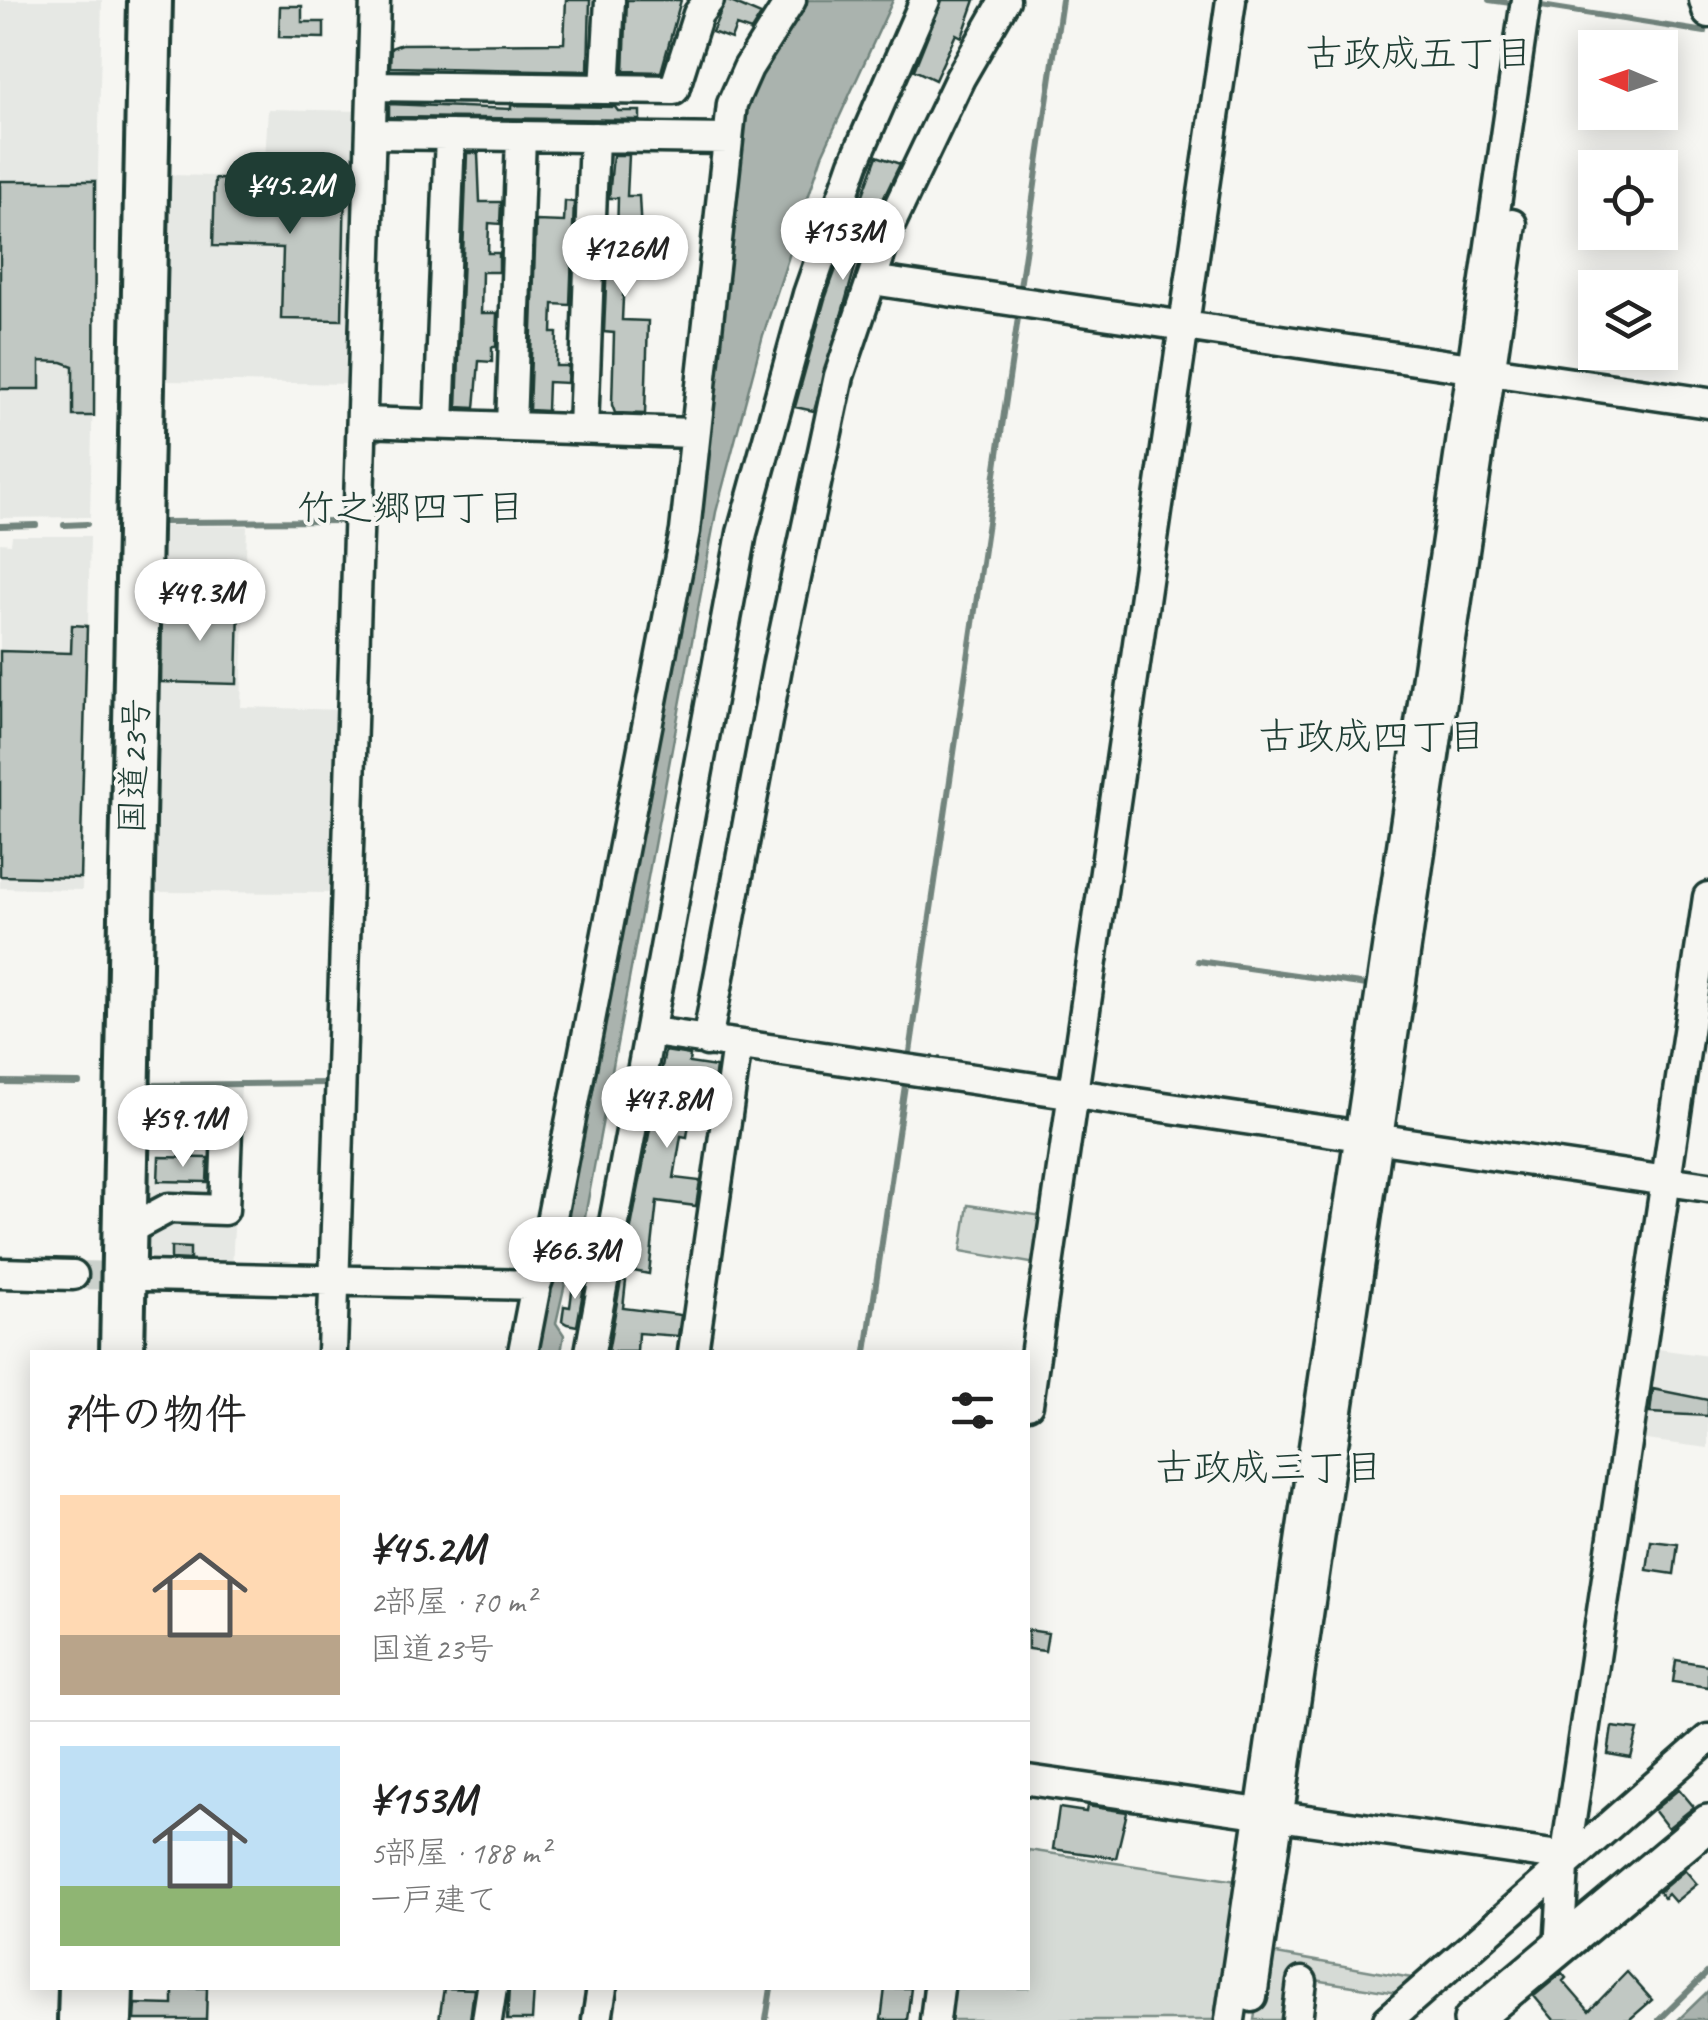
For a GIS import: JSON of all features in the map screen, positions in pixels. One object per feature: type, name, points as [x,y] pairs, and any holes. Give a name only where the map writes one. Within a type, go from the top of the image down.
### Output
[{"type":"highway","name":"国道23号","points":[[96,1350],[122,0]]},
{"type":"highway","name":"国道23号","points":[[122,1350],[150,0]]},
{"type":"highway","points":[[80,2020],[81,1990]]},
{"type":"highway","points":[[110,2020],[111,1990]]},
{"type":"main road","points":[[1472,2020],[1708,1823]]},
{"type":"street","points":[[332,1350],[375,0]]},
{"type":"street","points":[[606,89],[610,0]]},
{"type":"street","points":[[524,1350],[543,1273],[685,531],[693,432],[736,93],[791,0]]},
{"type":"street","points":[[590,1350],[595,1256],[653,1032],[742,532],[773,411],[854,164],[925,0]]},
{"type":"street","points":[[707,1040],[778,662],[839,376],[890,225],[960,78],[1004,0]]},
{"type":"street","points":[[1030,1391],[1231,0]]},
{"type":"street","points":[[1704,0],[1708,13]]},
{"type":"street","points":[[373,86],[674,90],[702,5]]},
{"type":"street","points":[[1249,2020],[1270,1815],[1481,371],[1525,7]]},
{"type":"street","points":[[372,134],[728,139]]},
{"type":"street","points":[[440,424],[450,136]]},
{"type":"street","points":[[511,426],[521,136]]},
{"type":"street","points":[[582,429],[594,137]]},
{"type":"street","points":[[872,280],[1708,404]]},
{"type":"street","points":[[362,422],[693,432]]},
{"type":"street","points":[[1559,1949],[1565,1862],[1708,896]]},
{"type":"street","points":[[653,1032],[1708,1187]]},
{"type":"street","points":[[693,1350],[737,1045]]},
{"type":"street","points":[[124,1232],[168,1208],[224,1210],[227,1129],[171,1127],[126,1099]]},
{"type":"street","points":[[144,1276],[334,1282],[543,1273],[595,1256]]},
{"type":"street","points":[[0,1273],[73,1276]]},
{"type":"street","points":[[1388,2020],[1708,1739]]},
{"type":"street","points":[[1030,1780],[1565,1862]]},
{"type":"street","points":[[1230,2020],[1270,1815]]},
{"type":"street","points":[[1297,2020],[1302,1982]]},
{"type":"street","points":[[487,2020],[492,1990]]},
{"type":"street","points":[[598,2020],[602,1990]]},
{"type":"street","points":[[935,2020],[940,1990]]},
{"type":"shaded area","points":[[0,0],[102,0],[90,517],[0,518]]},
{"type":"shaded area","points":[[808,0],[893,0],[822,155],[763,335],[716,512],[580,1243],[570,1262],[556,1323],[564,1335],[561,1350],[537,1350],[654,735],[747,88]]},
{"type":"shaded area","points":[[268,109],[364,111],[355,384],[164,381],[168,175],[264,177]]},
{"type":"shaded area","points":[[159,526],[247,526],[241,707],[346,710],[339,893],[150,892]]},
{"type":"shaded area","points":[[12,536],[90,536],[82,890],[0,888],[0,543],[11,544]]},
{"type":"shaded area","points":[[241,1086],[232,1269],[144,1269],[147,1089]]},
{"type":"shaded area","points":[[968,1205],[1050,1217],[1042,1265],[961,1251]]},
{"type":"shaded area","points":[[1651,1348],[1708,1356],[1708,1448],[1638,1439]]},
{"type":"shaded area","points":[[1030,1850],[1244,1882],[1225,2020],[946,2020],[951,1990],[1030,1990]]},
{"type":"shaded area","points":[[1265,1952],[1423,1980],[1403,1994],[1296,1977],[1290,2020],[1254,2020]]},
{"type":"shaded area","points":[[1708,1991],[1708,2020],[1678,2020]]},
{"type":"building","points":[[566,0],[590,0],[588,71],[390,67],[391,48],[402,44],[564,43]]},
{"type":"building","points":[[627,0],[681,0],[661,72],[624,71]]},
{"type":"building","points":[[726,0],[761,15],[751,31],[736,26],[731,39],[712,32]]},
{"type":"building","points":[[942,0],[975,0],[962,37],[956,34],[935,80],[914,70]]},
{"type":"building","points":[[280,6],[302,6],[302,22],[324,22],[324,38],[279,37]]},
{"type":"building","points":[[389,104],[511,109],[511,105],[615,107],[618,111],[640,111],[640,120],[389,117]]},
{"type":"building","points":[[467,153],[478,153],[480,202],[501,202],[500,224],[489,223],[488,253],[499,253],[499,272],[482,272],[481,313],[497,313],[496,347],[492,347],[492,362],[479,361],[475,408],[457,407]]},
{"type":"building","points":[[613,155],[629,155],[627,196],[639,196],[642,254],[625,253],[622,320],[648,321],[645,414],[615,413],[612,405],[614,333],[604,332],[608,236],[617,236],[618,198],[609,198]]},
{"type":"building","points":[[877,156],[900,164],[873,220],[869,218],[814,411],[795,407],[825,299]]},
{"type":"building","points":[[215,179],[345,182],[342,320],[281,319],[283,248],[213,246]]},
{"type":"building","points":[[0,181],[95,181],[94,416],[73,416],[73,366],[62,362],[40,361],[40,389],[0,389]]},
{"type":"building","points":[[565,201],[574,202],[570,305],[553,304],[552,333],[557,333],[556,366],[568,366],[567,383],[548,382],[547,411],[529,410],[536,221],[564,222]]},
{"type":"building","points":[[162,605],[239,607],[237,684],[161,682]]},
{"type":"building","points":[[72,625],[87,626],[80,878],[0,876],[0,651],[71,653]]},
{"type":"building","points":[[665,1051],[690,1055],[689,1063],[716,1067],[711,1106],[692,1103],[687,1137],[681,1136],[674,1178],[700,1181],[696,1206],[657,1201],[649,1274],[623,1269]]},
{"type":"building","points":[[159,1157],[208,1158],[207,1182],[158,1181]]},
{"type":"building","points":[[171,1247],[190,1248],[190,1260],[171,1259]]},
{"type":"building","points":[[586,1275],[577,1326],[562,1321],[564,1306],[570,1307],[574,1277]]},
{"type":"building","points":[[621,1280],[626,1281],[623,1308],[681,1315],[678,1336],[638,1333],[637,1350],[608,1350]]},
{"type":"building","points":[[1653,1389],[1708,1400],[1708,1416],[1650,1413]]},
{"type":"building","points":[[1651,1541],[1678,1544],[1674,1574],[1647,1570]]},
{"type":"building","points":[[1030,1630],[1048,1633],[1045,1651],[1030,1649]]},
{"type":"building","points":[[1676,1660],[1708,1665],[1708,1687],[1673,1682]]},
{"type":"building","points":[[1612,1727],[1638,1730],[1631,1758],[1608,1754]]},
{"type":"building","points":[[1679,1789],[1694,1807],[1668,1828],[1654,1810]]},
{"type":"building","points":[[1087,1806],[1127,1812],[1116,1858],[1053,1849],[1059,1808],[1086,1812]]},
{"type":"building","points":[[1685,1870],[1697,1884],[1675,1902],[1668,1894],[1664,1898],[1659,1892]]},
{"type":"building","points":[[1627,1972],[1652,2000],[1629,2020],[1554,2020],[1534,1996],[1562,1973],[1566,1978],[1563,1981],[1589,2011]]},
{"type":"building","points":[[173,1990],[207,1990],[206,2020],[135,2020],[136,2004],[173,2005]]},
{"type":"building","points":[[444,1990],[474,1990],[470,2020],[439,2020]]},
{"type":"building","points":[[509,1990],[534,1990],[532,2020],[507,2020]]},
{"type":"building","points":[[885,1990],[911,1990],[907,2020],[881,2020]]},
{"type":"waterway","points":[[1019,294],[1062,0]]},
{"type":"waterway","points":[[1489,0],[1518,4]]},
{"type":"waterway","points":[[1536,1],[1535,5],[1705,32]]},
{"type":"waterway","points":[[909,1059],[1019,311]]},
{"type":"waterway","points":[[374,477],[375,441],[384,436]]},
{"type":"waterway","points":[[397,437],[675,447]]},
{"type":"waterway","points":[[161,522],[348,521]]},
{"type":"waterway","points":[[64,525],[87,524]]},
{"type":"waterway","points":[[0,526],[36,525]]},
{"type":"waterway","points":[[1198,961],[1374,986]]},
{"type":"waterway","points":[[0,1082],[79,1083]]},
{"type":"waterway","points":[[149,1085],[330,1083]]},
{"type":"waterway","points":[[866,1350],[905,1085]]},
{"type":"waterway","points":[[1659,2020],[1708,1972]]},
{"type":"waterway","points":[[766,2020],[771,1990]]},
{"type":"tunnel","points":[[73,1275],[136,1276]]},
{"type":"district","name":"古政成五丁目","points":[[1419,53]]},
{"type":"district","name":"竹之郷四丁目","points":[[411,507]]},
{"type":"district","name":"古政成四丁目","points":[[1372,736]]},
{"type":"district","name":"古政成三丁目","points":[[1269,1467]]}]
